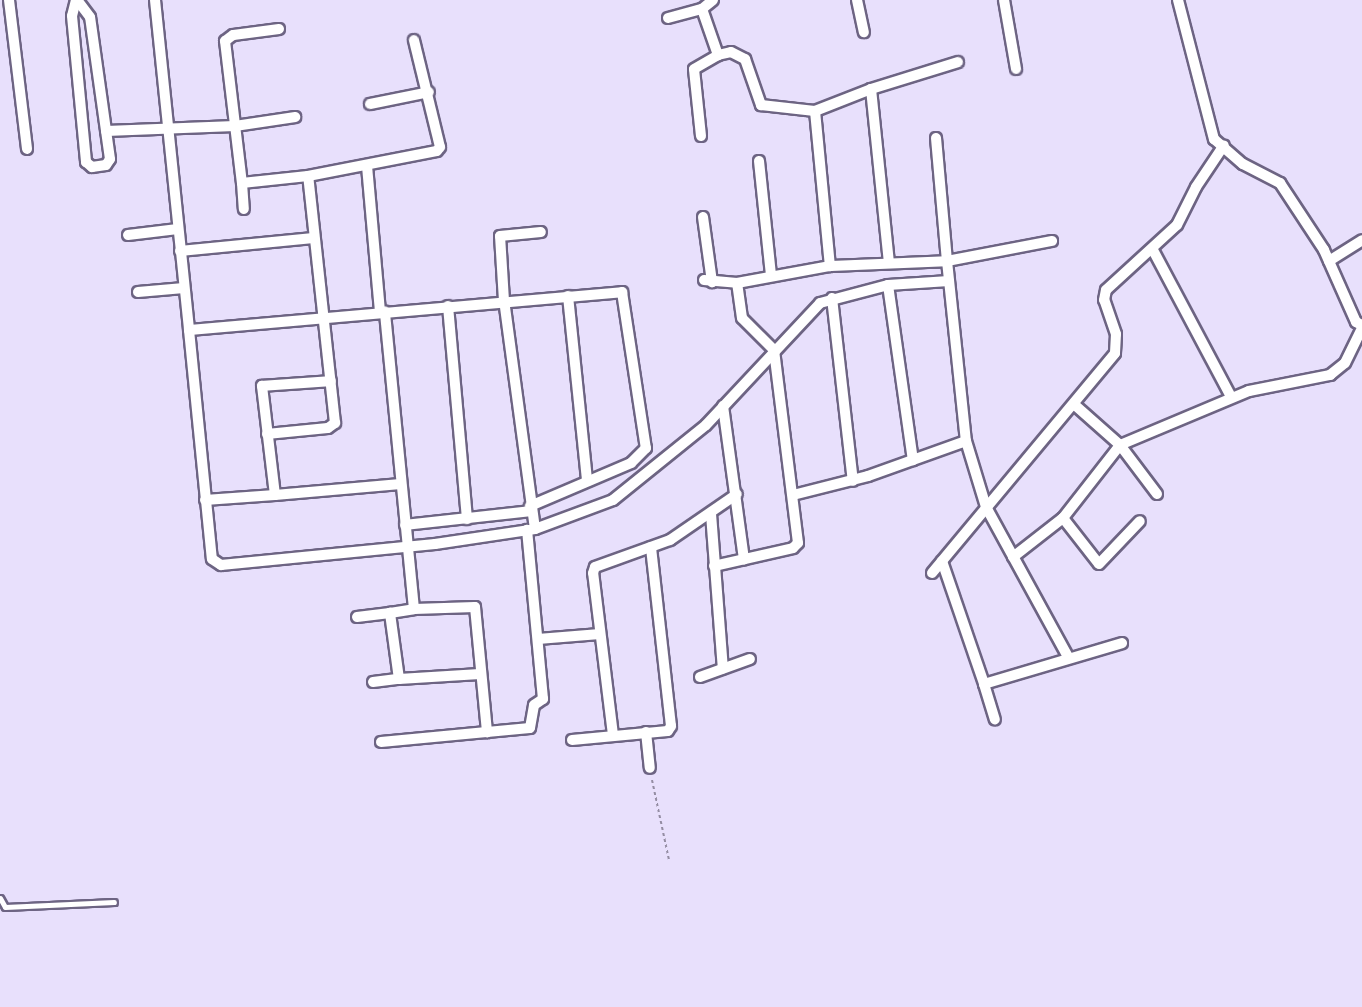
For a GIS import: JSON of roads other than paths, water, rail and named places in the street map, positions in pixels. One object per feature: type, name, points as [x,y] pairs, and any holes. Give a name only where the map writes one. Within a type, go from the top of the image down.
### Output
[{"type":"street","points":[[9,0],[27,149]]},
{"type":"street","points":[[76,0],[90,17],[110,161],[90,167],[86,162],[72,16],[76,0]]},
{"type":"street","points":[[155,0],[205,500],[212,560],[218,566],[408,547],[531,530],[613,500],[706,426],[820,303],[888,285],[949,280]]},
{"type":"street","points":[[668,18],[702,9],[713,0]]},
{"type":"street","points":[[857,0],[864,32]]},
{"type":"street","points":[[1004,0],[1016,69]]},
{"type":"street","points":[[1013,557],[1063,518],[1120,445],[1231,397],[1330,375],[1345,363],[1362,327],[1356,322],[1329,261],[1280,183],[1243,164],[1224,145],[1214,139],[1178,0]]},
{"type":"street","points":[[702,9],[718,55]]},
{"type":"street","points":[[244,208],[225,41],[233,35],[279,29]]},
{"type":"street","points":[[242,183],[308,176],[437,151],[440,140],[414,40]]},
{"type":"street","points":[[701,136],[694,69],[718,55],[731,52],[746,59],[761,105],[815,111],[871,89],[958,62]]},
{"type":"street","points":[[871,89],[890,263]]},
{"type":"street","points":[[370,104],[429,92]]},
{"type":"street","points":[[815,111],[830,266]]},
{"type":"street","points":[[106,131],[235,126],[295,117]]},
{"type":"street","points":[[936,138],[966,441],[986,507],[1068,657]]},
{"type":"street","points":[[932,573],[1075,405],[1117,345],[1104,300],[1106,290],[1153,250],[1177,225],[1196,187],[1224,145]]},
{"type":"street","points":[[759,162],[771,275]]},
{"type":"street","points":[[367,166],[414,609]]},
{"type":"street","points":[[267,434],[333,427],[331,381],[313,238],[308,176]]},
{"type":"street","points":[[704,217],[708,281],[737,283],[830,266],[947,261],[1052,241]]},
{"type":"street","points":[[128,235],[177,229]]},
{"type":"street","points":[[381,742],[487,732],[533,725],[534,705],[543,699],[530,509],[504,301],[500,236],[541,232]]},
{"type":"street","points":[[180,251],[313,238]]},
{"type":"street","points":[[1329,261],[1362,240]]},
{"type":"street","points":[[1153,250],[1231,397]]},
{"type":"street","points":[[714,566],[797,545],[793,495],[774,350],[742,318],[737,283]]},
{"type":"street","points":[[888,285],[913,460]]},
{"type":"street","points":[[138,292],[184,288]]},
{"type":"street","points":[[189,330],[614,290],[624,296],[646,436],[641,456],[530,509],[467,519],[405,525]]},
{"type":"street","points":[[568,296],[587,481]]},
{"type":"street","points":[[832,298],[853,481]]},
{"type":"street","points":[[448,306],[467,519]]},
{"type":"street","points":[[275,495],[261,390],[265,384],[331,381]]},
{"type":"street","points":[[1075,405],[1120,445],[1157,494]]},
{"type":"street","points":[[723,406],[737,494],[744,560]]},
{"type":"street","points":[[793,495],[853,481],[966,441]]},
{"type":"street","points":[[205,500],[401,484]]},
{"type":"street","points":[[613,735],[593,573],[595,567],[670,540],[737,494]]},
{"type":"street","points":[[711,514],[723,669]]},
{"type":"street","points":[[1063,518],[1099,564],[1140,521]]},
{"type":"street","points":[[572,740],[668,731],[671,726],[651,547]]},
{"type":"street","points":[[942,561],[995,719]]},
{"type":"street","points":[[357,617],[414,609],[475,607],[487,732]]},
{"type":"street","points":[[390,613],[399,680]]},
{"type":"street","points":[[538,639],[600,634]]},
{"type":"street","points":[[984,684],[1068,657],[1122,643]]},
{"type":"street","points":[[700,677],[750,659]]},
{"type":"street","points":[[373,682],[480,674]]},
{"type":"street","points":[[645,732],[650,768]]},
{"type":"lane","points":[[0,898],[5,907],[114,902]]}]
